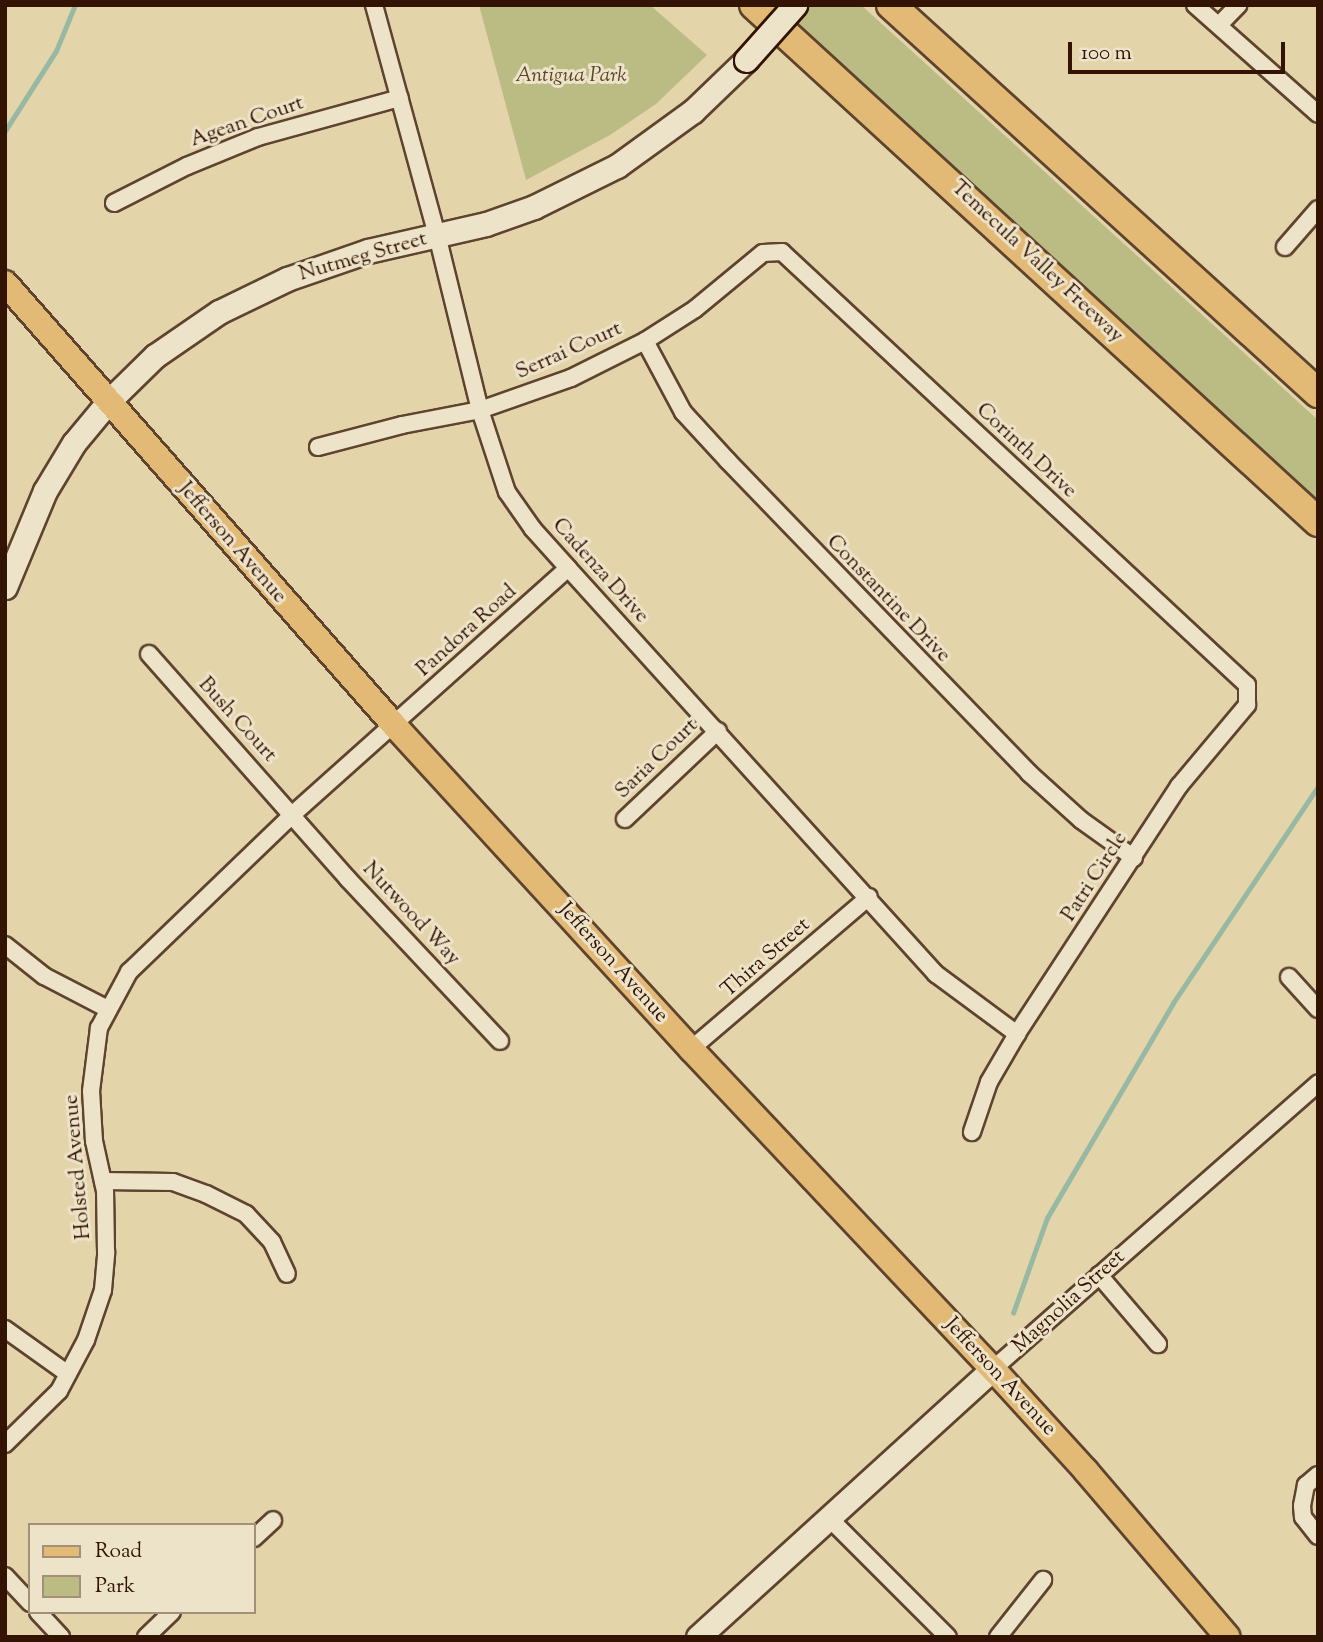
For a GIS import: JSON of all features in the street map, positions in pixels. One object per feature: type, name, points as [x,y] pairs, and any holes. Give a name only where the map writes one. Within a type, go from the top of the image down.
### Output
[{"type":"highway","name":"Temecula Valley Freeway","points":[[754,5],[1318,522]]},
{"type":"highway","points":[[891,5],[1318,393]]},
{"type":"main road","name":"Nutmeg Street","points":[[5,587],[45,491],[74,443],[108,402],[155,356],[219,312],[287,279],[368,251],[486,224],[534,207],[617,166],[694,111],[746,60],[795,5]]},
{"type":"main road","name":"Jefferson Avenue","points":[[5,283],[394,725],[691,1049],[993,1369],[1086,1471],[1228,1637]]},
{"type":"main road","name":"Magnolia Street","points":[[698,1637],[993,1369]]},
{"type":"street","name":"Cadenza Drive","points":[[374,5],[437,235],[480,410],[507,492],[533,529],[936,974],[1017,1034]]},
{"type":"street","points":[[1195,5],[1318,114]]},
{"type":"street","points":[[1219,25],[1238,5]]},
{"type":"street","name":"Agean Court","points":[[114,203],[187,166],[258,137],[400,98]]},
{"type":"street","points":[[1285,247],[1318,209]]},
{"type":"street","name":"Serrai Court","points":[[318,447],[402,425],[480,410],[571,378],[645,341],[695,309],[763,253],[782,252],[804,274]]},
{"type":"street","name":"Corinth Drive","points":[[804,274],[1221,660]]},
{"type":"street","name":"Constantine Drive","points":[[645,341],[683,412],[728,461],[1029,773],[1081,820],[1134,858]]},
{"type":"street","name":"Pandora Road","points":[[394,725],[568,568]]},
{"type":"street","name":"Bush Court","points":[[149,654],[292,815]]},
{"type":"street","name":"Patri Circle","points":[[972,1132],[989,1082],[1017,1034],[1179,786],[1247,705],[1247,685],[1221,660]]},
{"type":"street","name":"Holsted Avenue","points":[[5,1444],[59,1391],[86,1340],[103,1290],[106,1252],[103,1181],[94,1141],[91,1091],[99,1028],[108,1009],[129,972],[292,815],[394,725]]},
{"type":"street","name":"Saria Court","points":[[625,819],[718,731]]},
{"type":"street","name":"Nutwood Way","points":[[292,815],[500,1041]]},
{"type":"street","name":"Thira Street","points":[[691,1049],[869,897]]},
{"type":"street","points":[[5,945],[44,976],[108,1009]]},
{"type":"street","points":[[1289,977],[1318,1009]]},
{"type":"street","name":"Magnolia Street","points":[[993,1369],[1318,1083]]},
{"type":"street","points":[[103,1181],[173,1182],[206,1194],[246,1214],[272,1242],[287,1274]]},
{"type":"street","points":[[1098,1275],[1158,1344]]},
{"type":"street","points":[[5,1329],[68,1374]]},
{"type":"street","points":[[1318,1475],[1306,1485],[1302,1506],[1303,1517],[1318,1536]]},
{"type":"street","points":[[829,1518],[948,1637]]},
{"type":"street","points":[[256,1536],[273,1520]]},
{"type":"street","points":[[5,1576],[28,1601]]},
{"type":"street","points":[[998,1637],[1043,1580]]},
{"type":"street","points":[[40,1614],[61,1637]]},
{"type":"street","points":[[146,1637],[171,1614]]},
{"type":"green space","name":"Antigua Park","points":[[479,5],[650,5],[707,55],[656,104],[610,135],[526,180]]},
{"type":"green space","points":[[801,5],[861,5],[1318,420],[1318,502],[790,17]]},
{"type":"waterway","points":[[5,131],[56,51],[75,5]]},
{"type":"waterway","points":[[1013,1313],[1047,1218],[1173,1003],[1318,786]]}]
